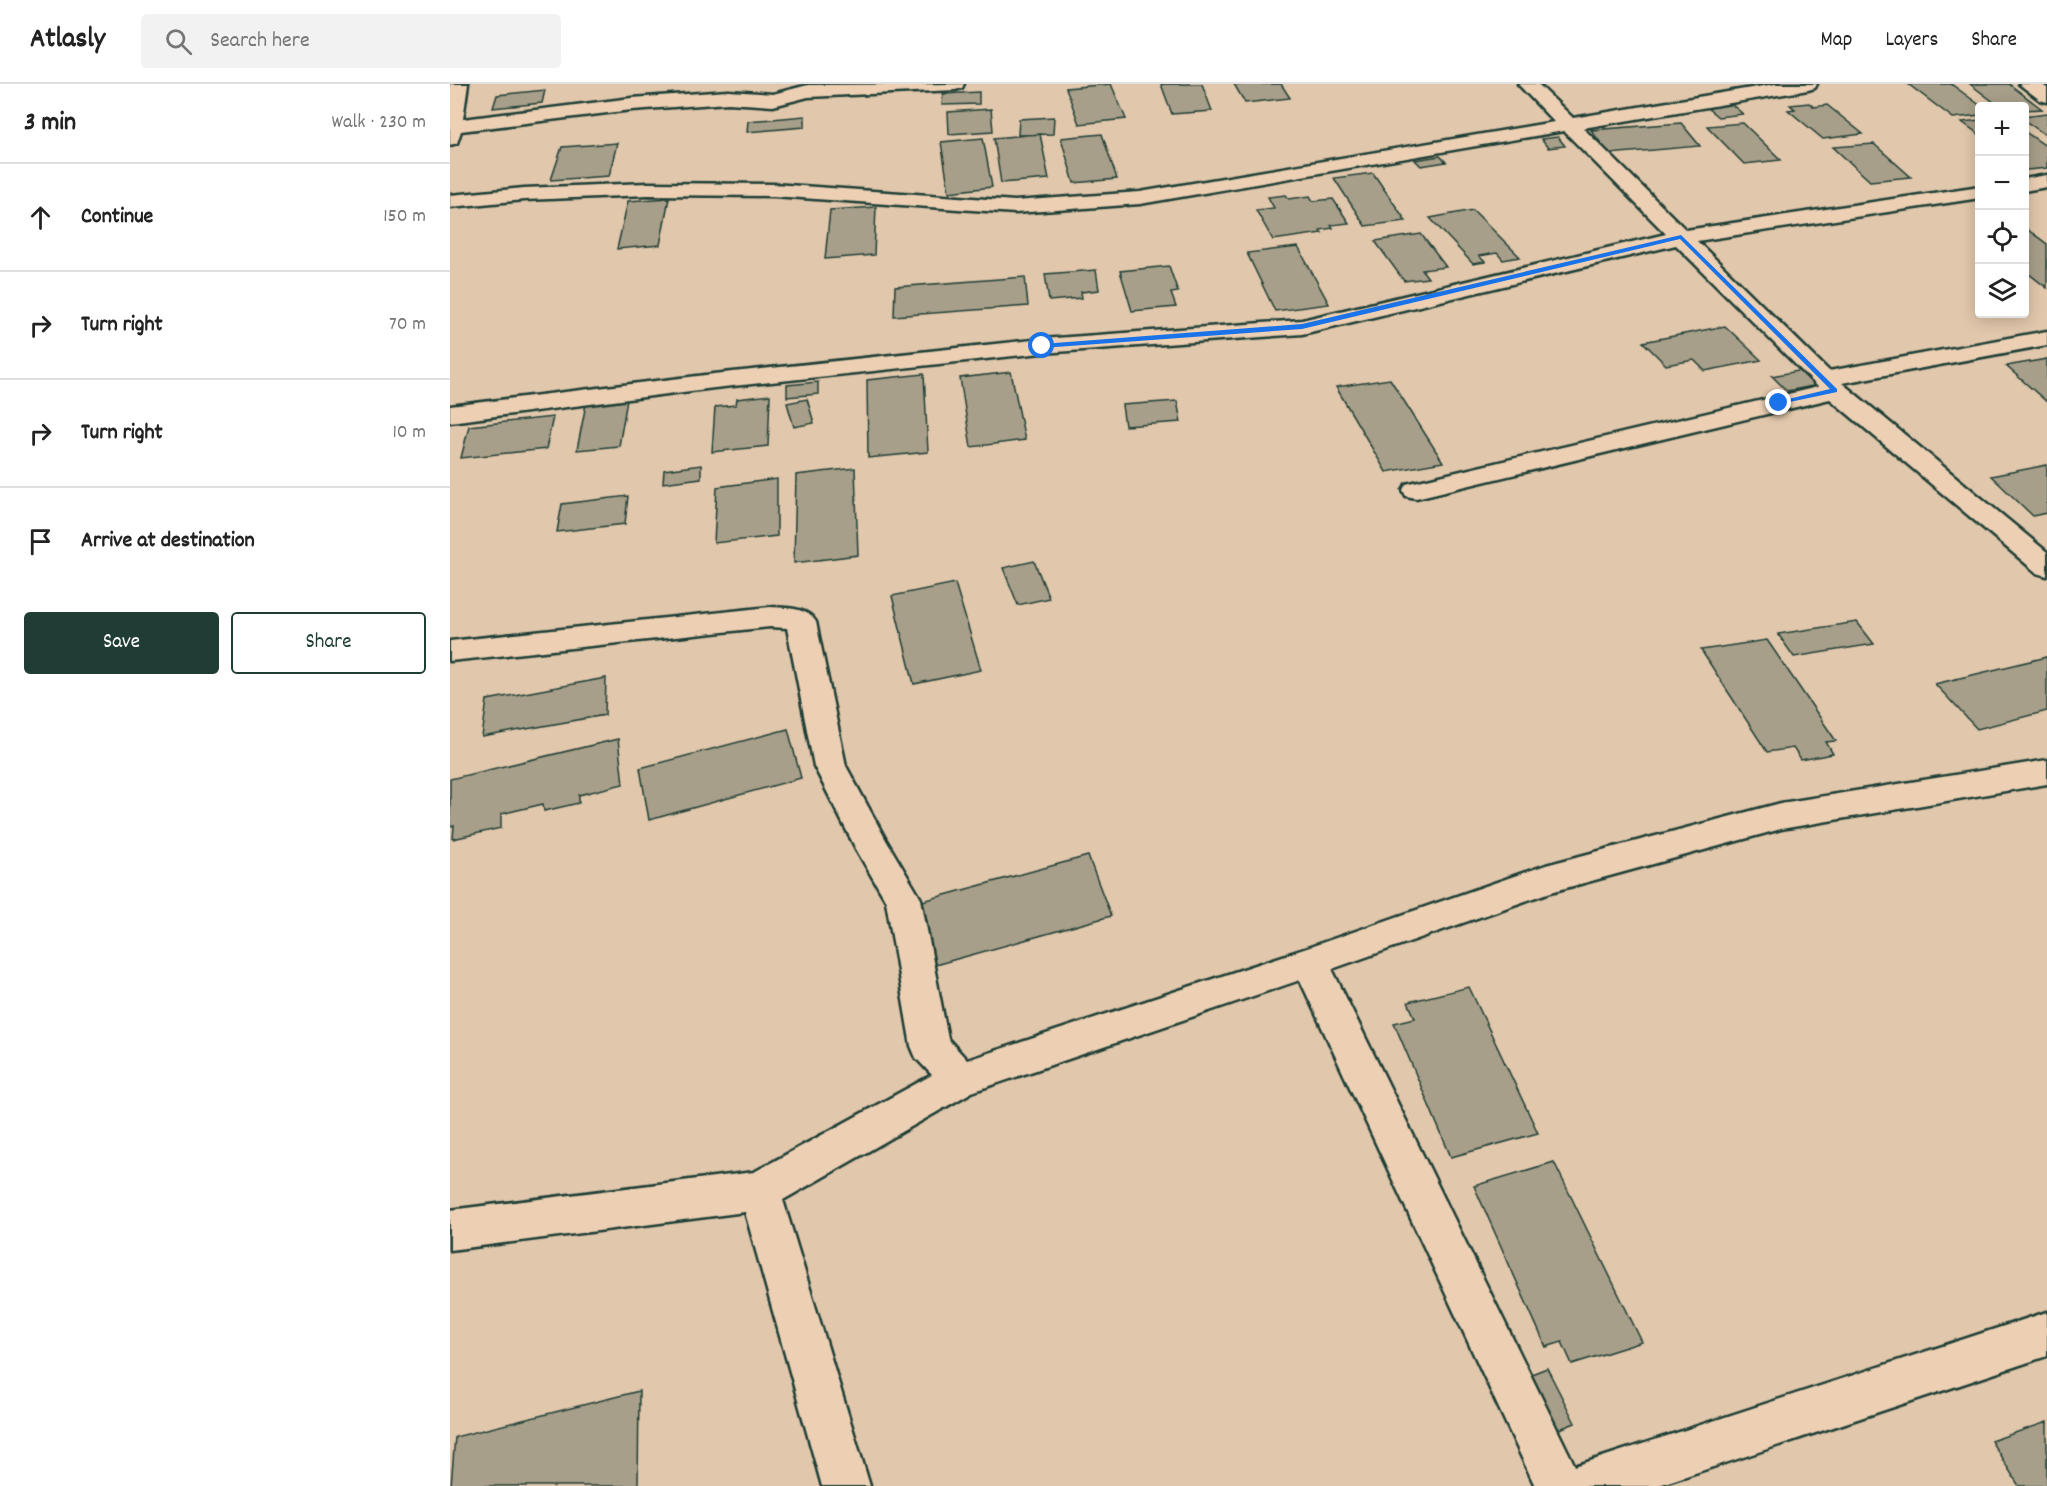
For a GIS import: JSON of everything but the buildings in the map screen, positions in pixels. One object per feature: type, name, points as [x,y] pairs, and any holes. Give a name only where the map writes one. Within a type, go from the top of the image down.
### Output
[{"type":"street","points":[[459,84],[451,132],[643,103],[728,97],[773,100],[808,91],[956,84]]},
{"type":"street","points":[[1527,84],[1829,385],[2047,567]]},
{"type":"street","points":[[450,201],[524,194],[614,190],[751,190],[1015,207],[1150,196],[1808,84]]},
{"type":"street","points":[[2028,84],[2047,96]]},
{"type":"street","points":[[2029,184],[2047,181]]},
{"type":"street","points":[[450,414],[714,381],[1042,346],[1302,327],[1681,237],[1975,193]]},
{"type":"street","points":[[1416,490],[1829,385],[2047,338]]},
{"type":"street","points":[[450,651],[770,617],[790,618],[801,622],[830,766],[873,849],[903,899],[930,1046],[960,1079]]},
{"type":"street","points":[[450,1230],[760,1191],[960,1079],[1310,962],[1546,879],[1781,816],[2047,772]]},
{"type":"street","points":[[1310,962],[1560,1486]]},
{"type":"street","points":[[760,1191],[846,1486]]},
{"type":"street","points":[[1585,1486],[2047,1334]]},
{"type":"route","points":[[1042,346],[1302,327],[1681,237],[1835,390],[1779,403]]}]
